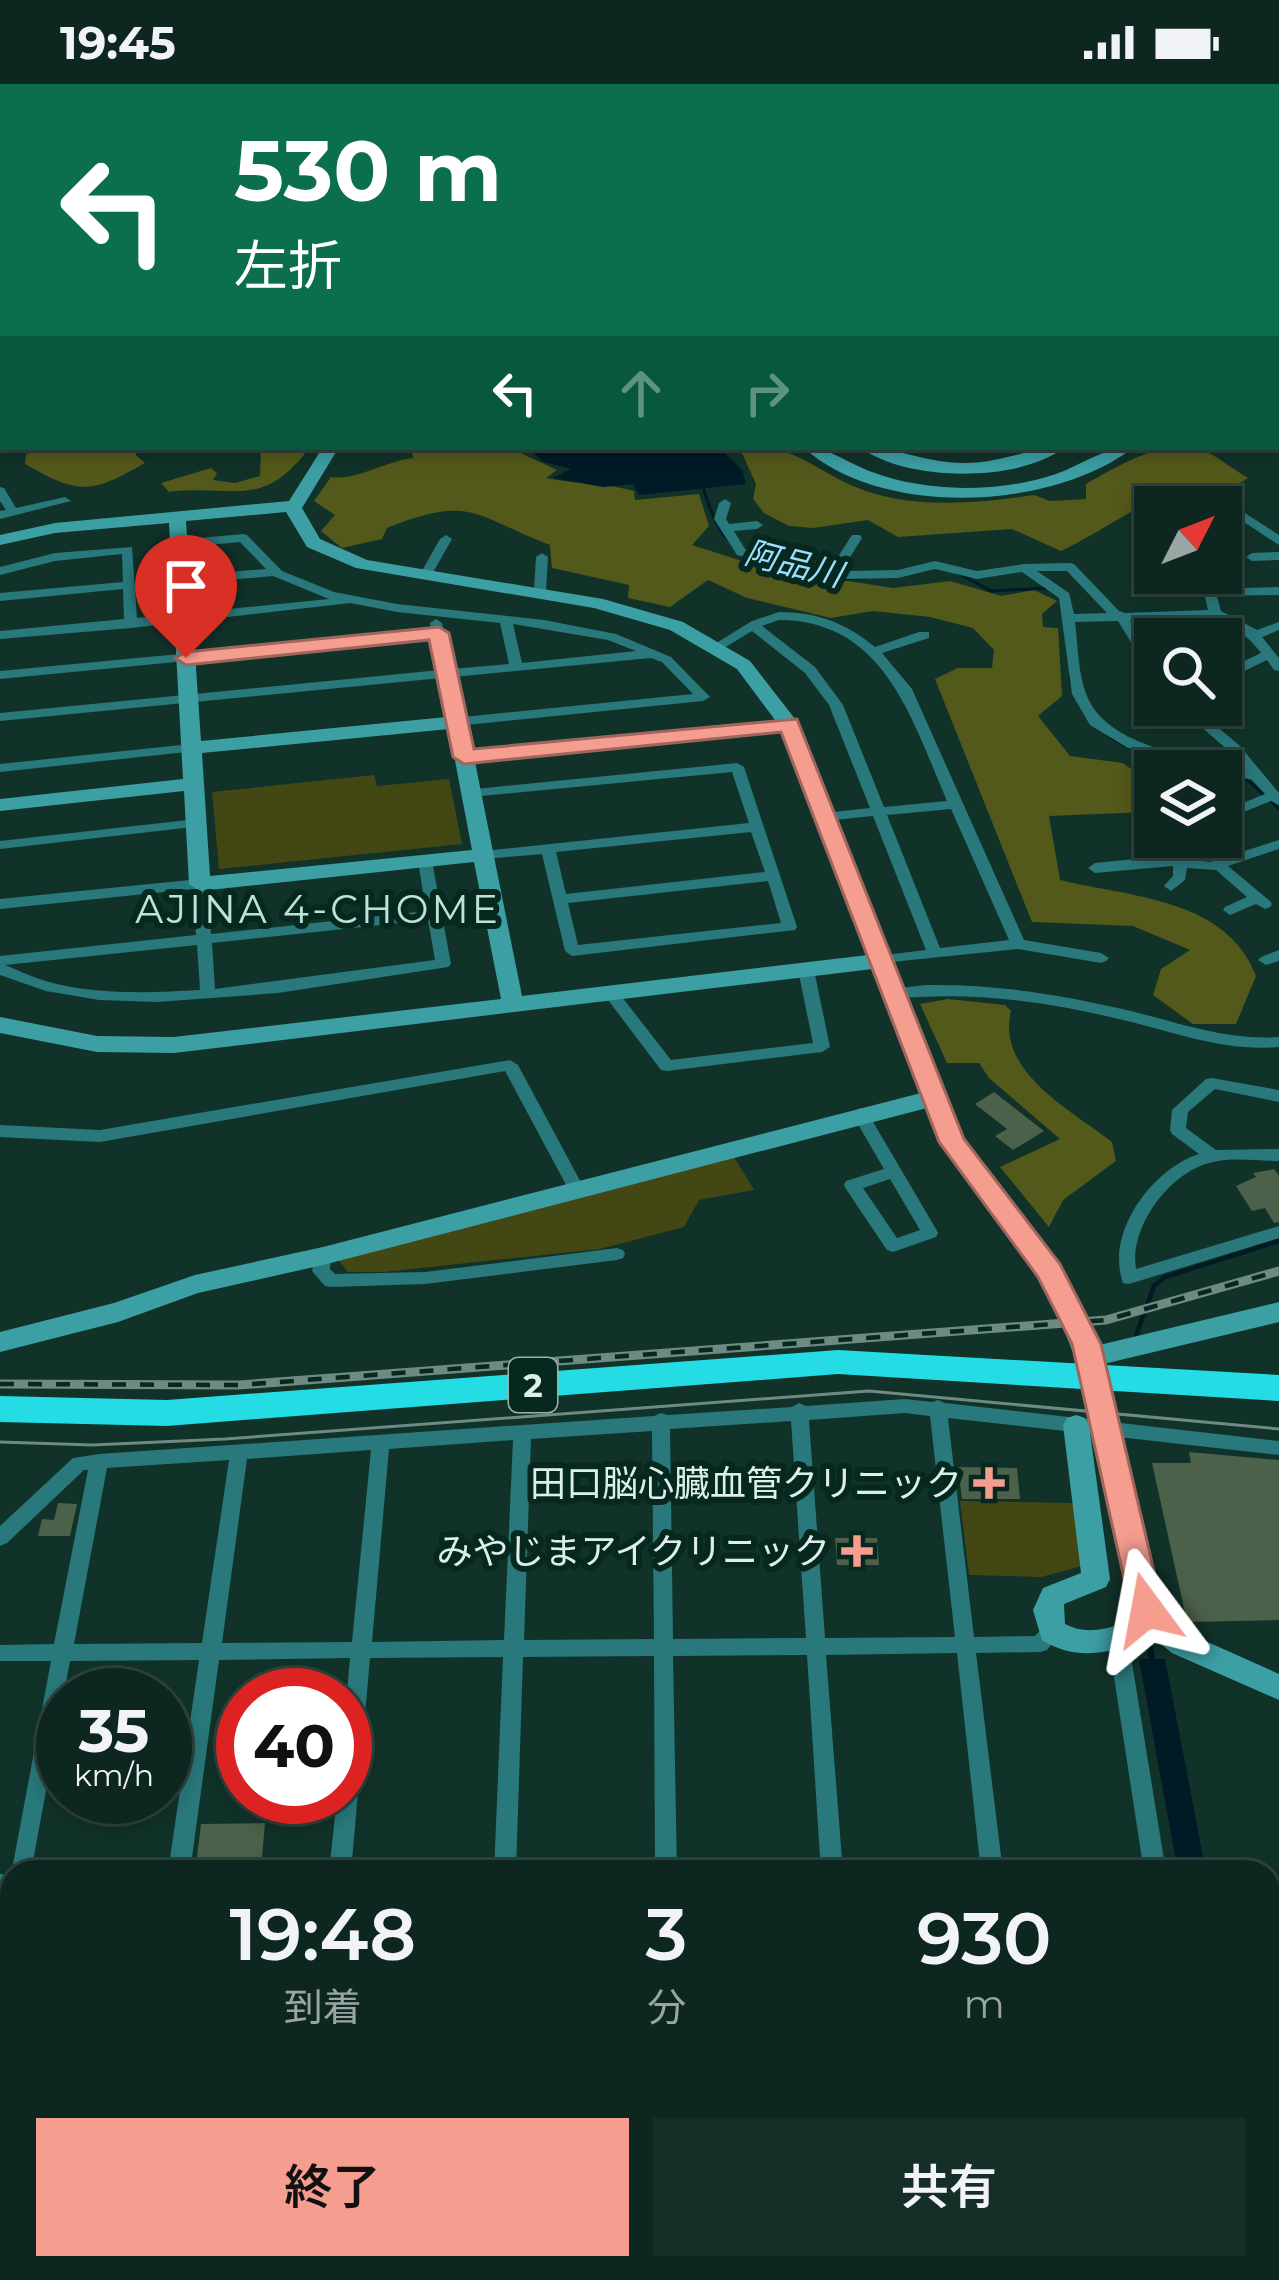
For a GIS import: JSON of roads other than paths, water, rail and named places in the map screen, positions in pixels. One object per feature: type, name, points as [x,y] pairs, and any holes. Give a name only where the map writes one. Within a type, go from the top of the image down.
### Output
[{"type":"highway","name":"2","points":[[0,1409],[167,1413],[838,1362],[1078,1367],[1279,1388]]},
{"type":"highway","name":"2","points":[[1078,1367],[1279,1406]]},
{"type":"street","points":[[329,450],[293,506],[301,532],[327,554],[367,568],[633,608],[719,645],[766,687],[789,724],[878,962],[959,1154],[1060,1289],[1144,1601],[1154,1860]]},
{"type":"street","points":[[818,450],[882,480],[968,491],[1050,481],[1119,450]]},
{"type":"street","points":[[876,450],[903,460],[967,468],[1013,464],[1049,450]]},
{"type":"street","points":[[0,491],[6,513],[64,501]]},
{"type":"street","points":[[725,503],[719,512],[724,528],[741,552],[797,558],[835,571],[898,574],[934,565],[983,575],[1070,567],[1118,614],[1134,638]]},
{"type":"street","points":[[0,540],[293,506]]},
{"type":"street","points":[[1242,516],[1279,542]]},
{"type":"street","points":[[176,517],[208,992]]},
{"type":"street","points":[[724,528],[758,525]]},
{"type":"street","points":[[0,768],[705,696],[650,653],[587,632],[350,599],[275,572],[258,560],[243,538],[178,544]]},
{"type":"street","points":[[425,576],[446,539]]},
{"type":"street","points":[[835,571],[858,539]]},
{"type":"street","points":[[0,571],[56,556],[128,550],[131,624]]},
{"type":"street","points":[[1252,557],[1279,556]]},
{"type":"street","points":[[540,591],[542,557]]},
{"type":"street","points":[[1024,568],[1065,596],[1079,694],[1095,722],[1132,745],[1258,779],[1279,773]]},
{"type":"street","points":[[181,580],[275,572]]},
{"type":"street","points":[[0,597],[130,585]]},
{"type":"street","points":[[1215,614],[1210,592],[1279,591]]},
{"type":"street","points":[[0,635],[350,599]]},
{"type":"street","points":[[434,610],[513,1004]]},
{"type":"street","points":[[1070,618],[1215,614],[1255,635],[1269,659]]},
{"type":"street","points":[[719,645],[776,615],[837,625],[874,651],[905,689],[1018,944]]},
{"type":"street","points":[[506,620],[516,667]]},
{"type":"street","points":[[1255,635],[1279,626]]},
{"type":"street","points":[[755,627],[799,659],[829,693],[935,954]]},
{"type":"street","points":[[0,675],[439,633]]},
{"type":"street","points":[[874,651],[924,635]]},
{"type":"street","points":[[0,717],[650,653]]},
{"type":"street","points":[[464,757],[789,724]]},
{"type":"street","points":[[1208,726],[1234,748],[1276,798],[1242,810]]},
{"type":"street","points":[[471,794],[737,767],[790,927],[572,950],[548,849]]},
{"type":"street","points":[[0,805],[194,784]]},
{"type":"street","points":[[825,817],[956,805]]},
{"type":"street","points":[[0,845],[196,824]]},
{"type":"street","points":[[0,904],[757,827]]},
{"type":"street","points":[[1095,868],[1180,862],[1218,865],[1279,844]]},
{"type":"street","points":[[0,965],[86,994],[208,992],[443,964],[425,861]]},
{"type":"street","points":[[1171,886],[1180,878],[1180,862]]},
{"type":"street","points":[[1218,865],[1260,901],[1230,910]]},
{"type":"street","points":[[560,898],[773,876]]},
{"type":"street","points":[[0,965],[434,915]]},
{"type":"street","points":[[0,1025],[97,1044],[173,1045],[1018,944],[1101,958]]},
{"type":"street","points":[[610,992],[667,1066],[822,1047],[806,970]]},
{"type":"street","points":[[891,994],[954,986],[1014,990],[1233,1041],[1279,1042]]},
{"type":"street","points":[[0,1131],[100,1136],[510,1065],[577,1190]]},
{"type":"street","points":[[1214,1156],[1178,1130],[1180,1110],[1212,1083],[1279,1096]]},
{"type":"street","points":[[0,1342],[118,1312],[195,1284],[322,1256],[933,1097]]},
{"type":"street","points":[[860,1114],[931,1233],[893,1246],[852,1185],[894,1172]]},
{"type":"street","points":[[1279,1155],[1214,1156],[1186,1165],[1133,1227],[1124,1245],[1129,1278],[1279,1232]]},
{"type":"street","points":[[322,1256],[321,1271],[331,1281],[425,1278],[617,1254]]},
{"type":"street","points":[[1078,1367],[1279,1312]]},
{"type":"street","points":[[938,1407],[991,1860]]},
{"type":"street","points":[[0,1538],[79,1463],[799,1410],[938,1407],[1279,1448]]},
{"type":"street","points":[[799,1410],[831,1860]]},
{"type":"street","points":[[661,1420],[666,1860]]},
{"type":"street","points":[[1076,1425],[1097,1572],[1091,1585],[1062,1592],[1048,1602],[1052,1630],[1067,1641],[1145,1633],[1279,1687]]},
{"type":"street","points":[[505,1860],[522,1430]]},
{"type":"street","points":[[341,1860],[382,1441]]},
{"type":"street","points":[[181,1860],[239,1452]]},
{"type":"street","points":[[22,1860],[99,1461]]},
{"type":"street","points":[[0,1653],[965,1646],[1040,1644],[1052,1630]]},
{"type":"water","points":[[530,450],[722,450],[742,470],[746,484],[639,495],[633,484],[603,487],[553,478],[571,469],[544,462]]},
{"type":"water","points":[[1139,1659],[1165,1659],[1204,1860],[1176,1860]]},
{"type":"waterway","name":"阿品川","points":[[702,484],[724,535],[743,551],[772,559]]},
{"type":"waterway","name":"阿品川","points":[[801,564],[842,579],[865,578]]},
{"type":"waterway","name":"阿品川","points":[[958,573],[991,591],[1049,588]]},
{"type":"waterway","name":"阿品川","points":[[1070,677],[1091,719],[1137,750]]},
{"type":"waterway","name":"阿品川","points":[[1242,779],[1279,809]]},
{"type":"waterway","name":"阿品川","points":[[1134,1341],[1154,1286],[1165,1277],[1279,1241]]},
{"type":"waterway","points":[[1148,1634],[1152,1659]]},
{"type":"tram line","points":[[0,1442],[92,1445],[225,1439],[869,1391],[1279,1429]]},
{"type":"railway","points":[[0,1384],[239,1385],[1106,1320],[1279,1271]]},
{"type":"place","name":"田口脳心臓血管クリニック","points":[[989,1483]]},
{"type":"place","name":"みやじまアイクリニック","points":[[857,1551]]},
{"type":"district","name":"AJINA 4-CHOME","points":[[318,909]]}]
